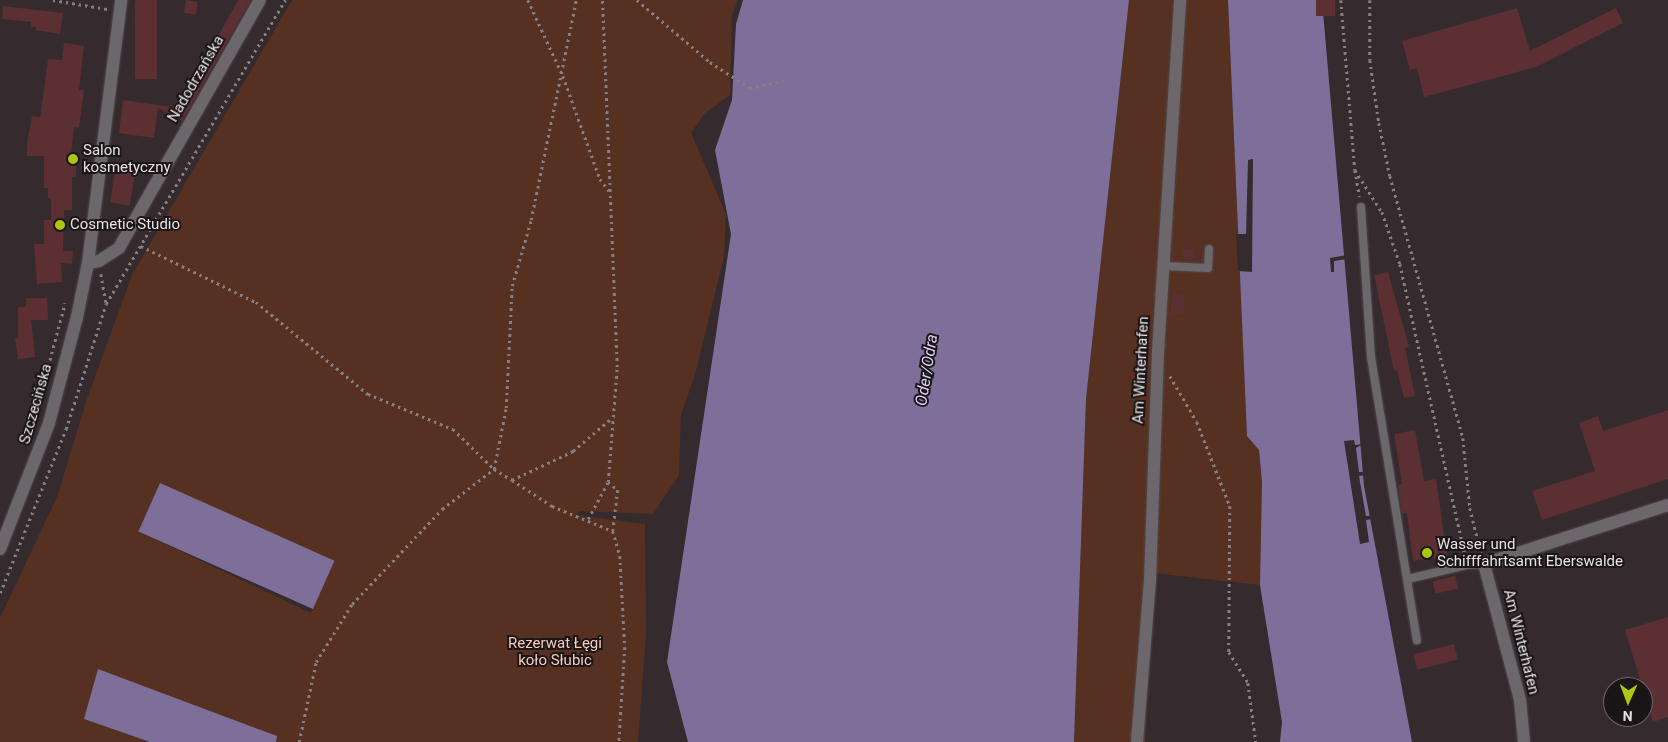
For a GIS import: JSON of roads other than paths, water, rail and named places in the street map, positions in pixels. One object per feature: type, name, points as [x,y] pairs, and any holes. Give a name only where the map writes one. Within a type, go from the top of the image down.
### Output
[{"type":"street","name":"Szczecińska","points":[[0,549],[49,423],[94,262],[121,0]]},
{"type":"street","name":"Nadodrzańska","points":[[94,262],[119,248],[260,0]]},
{"type":"street","name":"Am Winterhafen","points":[[1137,742],[1150,581],[1158,352],[1180,0]]},
{"type":"street","points":[[1484,564],[1668,505]]},
{"type":"street","name":"Am Winterhafen","points":[[1484,564],[1520,700],[1524,742]]},
{"type":"lane","points":[[1361,207],[1370,357],[1408,579],[1416,640]]},
{"type":"lane","points":[[1163,266],[1208,268],[1209,249]]},
{"type":"lane","points":[[1408,579],[1467,565],[1484,564]]},
{"type":"water","name":"Oder/Odra","points":[[743,0],[1129,0],[1086,399],[1074,742],[688,742],[667,662],[731,234],[715,150],[732,100],[736,24]]},
{"type":"water","points":[[1228,0],[1322,0],[1364,486],[1412,742],[1280,742],[1282,722],[1260,585],[1262,482],[1259,450],[1247,436]]},
{"type":"water","points":[[160,483],[334,561],[313,609],[138,531]]},
{"type":"water","points":[[98,669],[277,736],[276,742],[150,742],[84,719]]},
{"type":"place","name":"Salon kosmetyczny","points":[[73,159]]},
{"type":"place","name":"Cosmetic Studio","points":[[60,225]]},
{"type":"place","name":"Wasser und Schifffahrtsamt Eberswalde","points":[[1427,553]]},
{"type":"park label","name":"Rezerwat Łęgi koło Słubic","points":[[555,652]]}]
